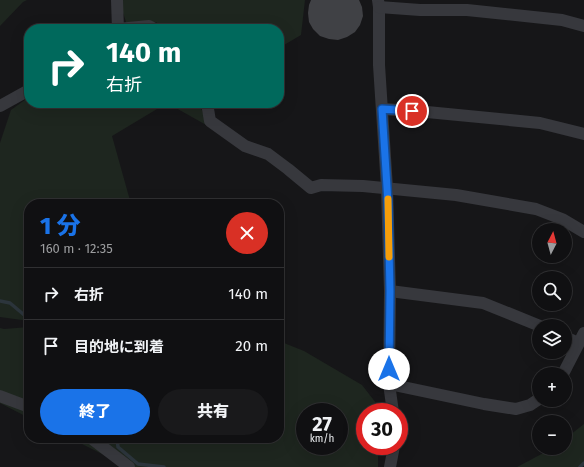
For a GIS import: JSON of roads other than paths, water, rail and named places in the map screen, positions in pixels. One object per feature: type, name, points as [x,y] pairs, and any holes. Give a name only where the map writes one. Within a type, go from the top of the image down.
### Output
[{"type":"street","points":[[117,0],[118,24]]},
{"type":"street","points":[[392,403],[389,384],[390,291],[387,188],[379,65],[379,3],[420,10],[467,10],[562,20],[584,26]]},
{"type":"street","points":[[0,106],[24,93]]},
{"type":"street","points":[[208,108],[210,121],[245,146],[268,154],[311,188],[321,185],[363,186],[456,195],[536,209],[562,219],[584,232]]},
{"type":"street","points":[[382,109],[540,123],[584,134]]},
{"type":"street","points":[[390,291],[483,303],[532,323]]},
{"type":"street","points":[[566,367],[581,338]]},
{"type":"street","points":[[389,384],[484,404],[516,409],[532,404]]},
{"type":"street","points":[[0,396],[24,405]]},
{"type":"street","points":[[98,443],[129,467]]},
{"type":"street","points":[[390,467],[392,455]]},
{"type":"waterway","points":[[0,301],[10,303],[24,315]]},
{"type":"waterway","points":[[118,443],[118,447],[138,464],[164,467]]},
{"type":"waterway","points":[[580,467],[584,463]]}]
